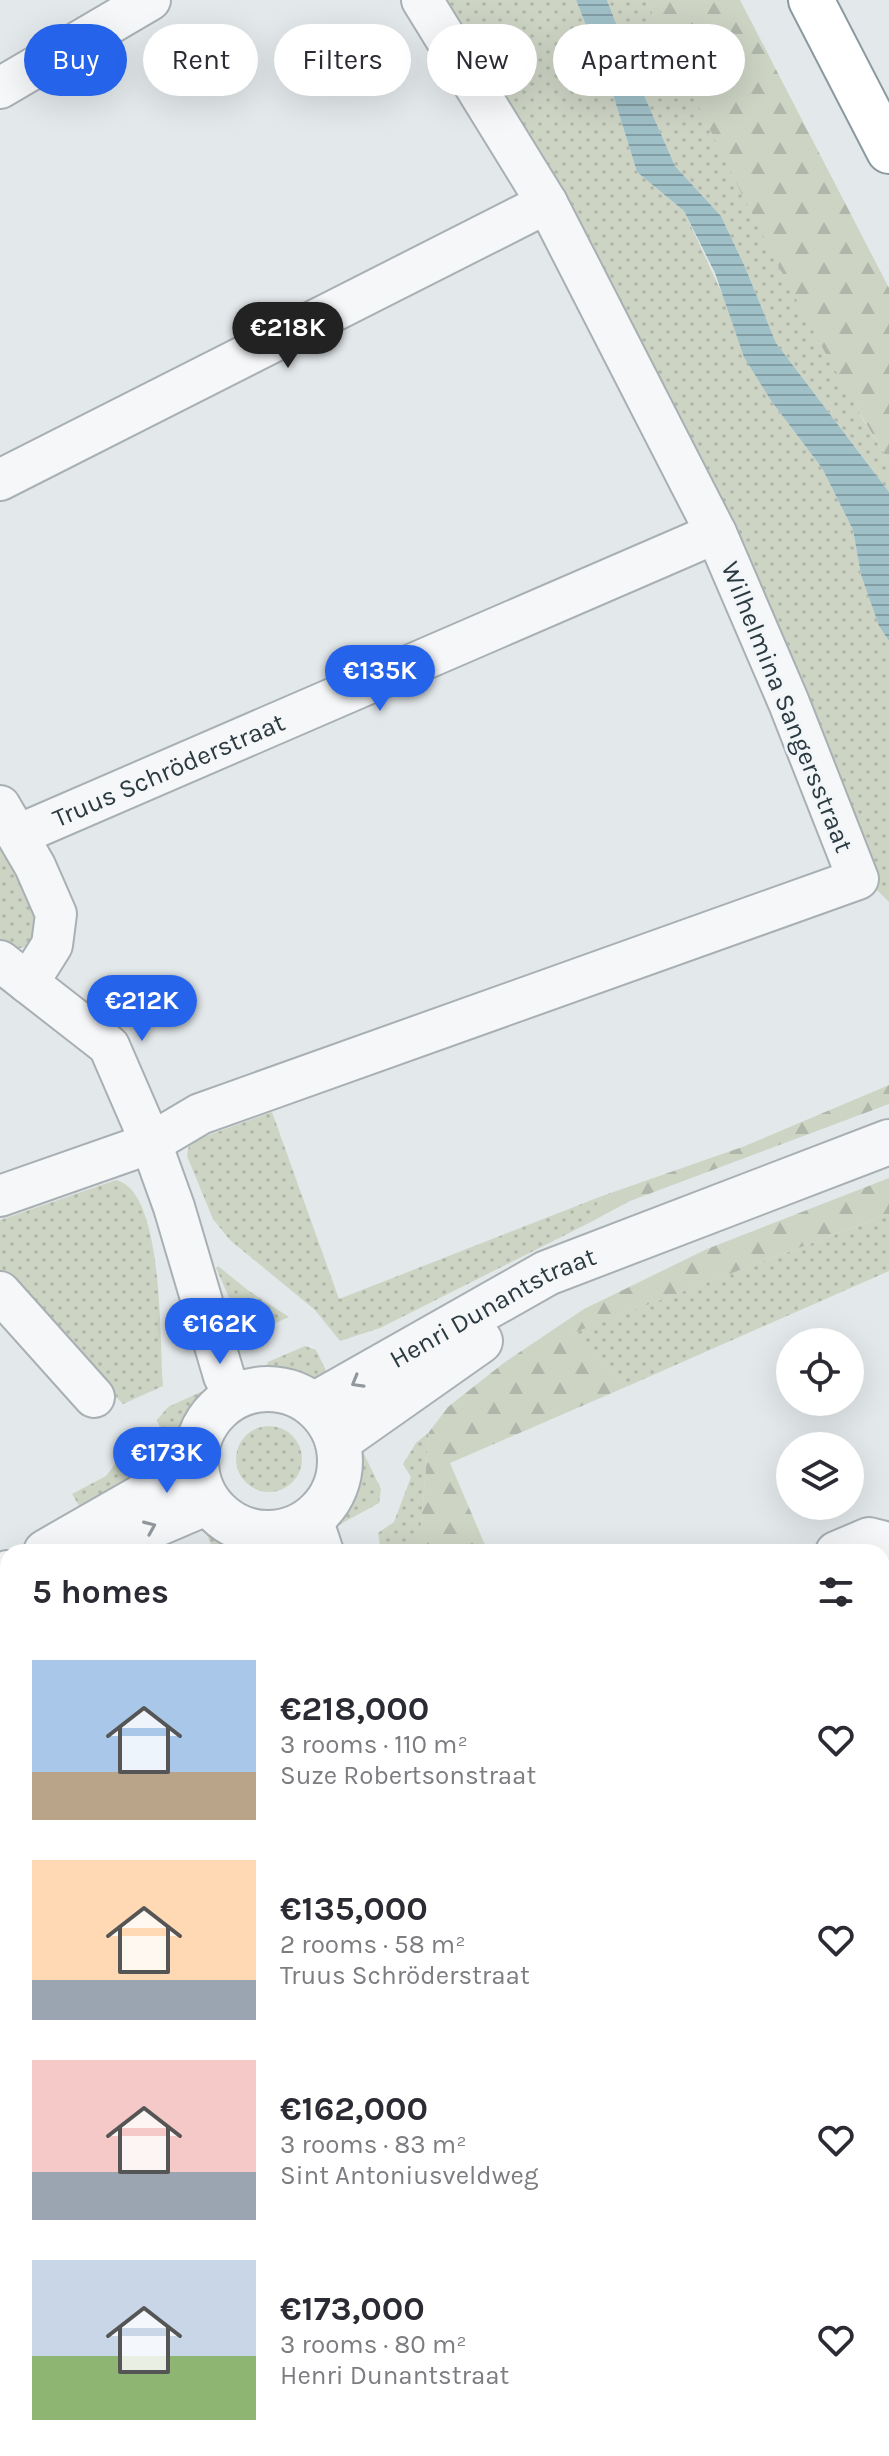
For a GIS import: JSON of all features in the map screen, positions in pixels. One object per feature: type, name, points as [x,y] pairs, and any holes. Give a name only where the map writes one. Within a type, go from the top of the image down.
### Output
[{"type":"highway","points":[[811,0],[889,151]]},
{"type":"street","points":[[0,88],[150,0]]},
{"type":"street","name":"Wilhelmina Sangersstraat","points":[[151,1143],[200,1114],[858,879],[789,703],[716,533],[547,203],[422,0]]},
{"type":"street","points":[[0,480],[547,203]]},
{"type":"street","name":"Truus Schröderstraat","points":[[9,820],[716,533]]},
{"type":"street","points":[[9,820],[35,866],[56,914],[52,945],[14,972],[109,1046],[151,1143],[246,1393]]},
{"type":"street","name":"Henri Dunantstraat","points":[[314,1405],[547,1273],[889,1142]]},
{"type":"street","points":[[0,1196],[151,1143]]},
{"type":"street","name":"Henri Dunantstraat","points":[[338,1441],[521,1312],[677,1223]]},
{"type":"street","points":[[0,1292],[94,1397]]},
{"type":"street","points":[[278,1389],[297,1394],[314,1405],[329,1421],[338,1441],[341,1470],[331,1497],[302,1539],[254,1532],[228,1522],[202,1484],[199,1438],[213,1414],[246,1393],[278,1389]]},
{"type":"street","points":[[64,1544],[202,1484]]},
{"type":"street","points":[[105,1544],[202,1484]]},
{"type":"street","points":[[855,1544],[869,1538],[889,1543]]},
{"type":"green space","points":[[439,0],[576,0],[586,24],[553,24],[553,96],[613,96],[637,172],[684,211],[772,402],[822,468],[853,530],[861,575],[879,626],[889,641],[889,902],[877,890],[827,752],[489,96],[537,96],[537,24],[451,24]]},
{"type":"green space","points":[[607,0],[646,0],[658,24],[616,24]]},
{"type":"green space","points":[[646,0],[740,0],[889,288],[889,461],[823,349],[693,96],[745,96],[745,24],[658,24]]},
{"type":"green space","points":[[644,96],[694,96],[757,223],[864,421],[889,461],[889,492],[776,343],[721,216],[675,166]]},
{"type":"green space","points":[[0,834],[45,911],[31,946],[10,950],[0,943]]},
{"type":"green space","points":[[889,1085],[889,1104],[630,1201],[585,1225],[602,1196],[745,1146]]},
{"type":"green space","points":[[272,1112],[339,1299],[602,1196],[585,1225],[380,1328],[340,1341],[315,1310],[230,1240],[213,1219],[187,1156],[189,1145],[198,1139]]},
{"type":"green space","points":[[889,1178],[889,1214],[570,1334],[628,1386],[450,1463],[485,1544],[409,1544],[421,1526],[429,1432],[448,1407],[505,1362],[584,1309],[707,1249]]},
{"type":"green space","points":[[116,1180],[132,1190],[143,1211],[151,1239],[159,1305],[163,1386],[123,1404],[0,1277],[0,1220]]},
{"type":"green space","points":[[889,1214],[889,1271],[628,1386],[569,1334]]},
{"type":"green space","points":[[218,1266],[289,1317],[246,1336],[216,1268]]},
{"type":"green space","points":[[305,1346],[316,1350],[330,1379],[309,1383],[267,1365],[268,1362]]},
{"type":"green space","points":[[205,1390],[208,1394],[174,1457],[171,1456],[157,1420],[168,1407]]},
{"type":"green space","points":[[269,1426],[292,1436],[302,1459],[292,1482],[269,1492],[246,1482],[236,1459],[246,1436]]},
{"type":"green space","points":[[429,1432],[421,1527],[409,1544],[380,1544],[378,1533],[394,1522],[411,1477],[403,1464],[416,1443]]},
{"type":"green space","points":[[129,1445],[145,1479],[81,1509],[72,1494],[106,1476]]},
{"type":"green space","points":[[360,1451],[381,1489],[379,1503],[337,1526],[333,1523],[350,1485]]},
{"type":"green space","points":[[203,1525],[258,1544],[211,1544]]},
{"type":"water","points":[[576,0],[607,0],[616,24],[586,24]]},
{"type":"water","points":[[613,96],[644,96],[675,166],[721,216],[776,343],[889,492],[889,641],[879,626],[861,575],[853,530],[822,468],[772,402],[744,357],[715,273],[684,211],[637,172]]}]
